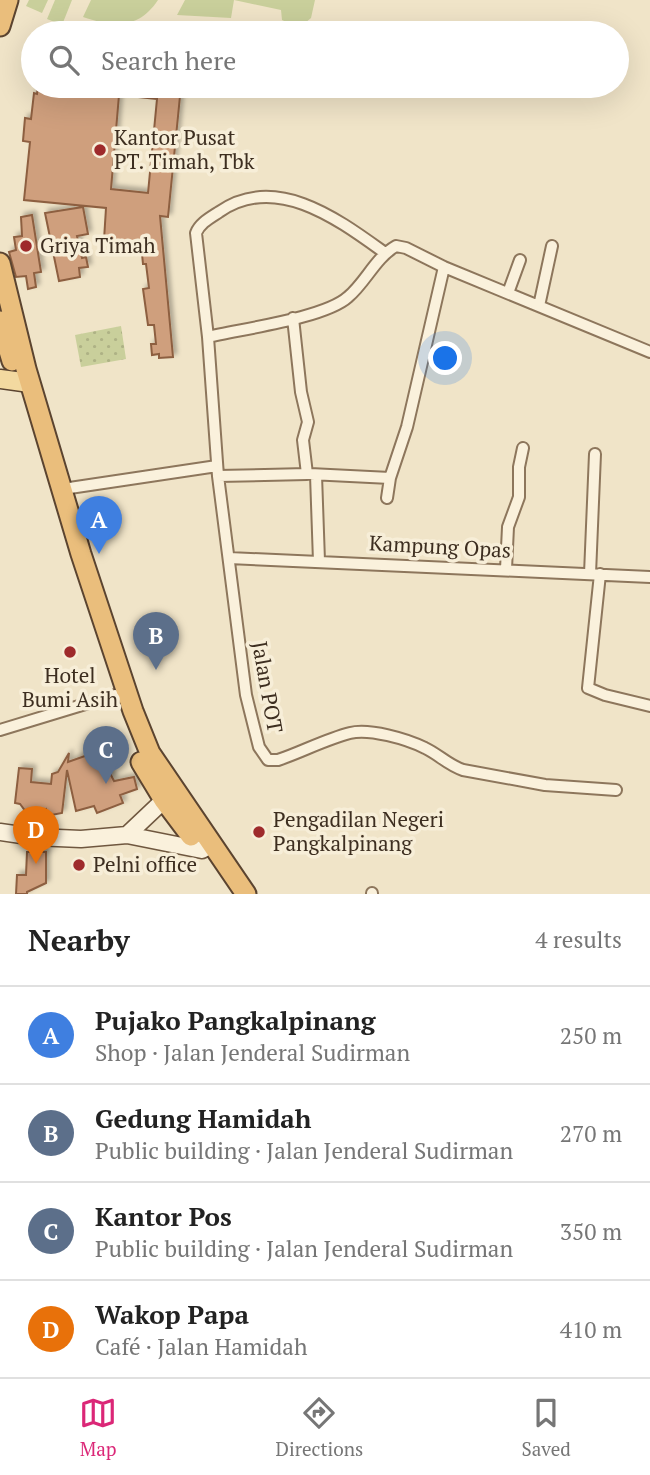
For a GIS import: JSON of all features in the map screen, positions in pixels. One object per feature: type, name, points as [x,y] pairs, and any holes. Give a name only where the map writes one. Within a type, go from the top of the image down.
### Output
[{"type":"highway","points":[[0,26],[8,0]]},
{"type":"highway","points":[[0,263],[16,381],[63,489],[96,619]]},
{"type":"highway","points":[[0,321],[16,381],[96,619],[139,759],[164,800],[246,894]]},
{"type":"highway","points":[[120,699],[232,894]]},
{"type":"main road","points":[[127,835],[164,800]]},
{"type":"main road","points":[[0,832],[81,839],[127,835],[207,847]]},
{"type":"street","name":"Jalan POT","points":[[385,253],[340,220],[288,198],[262,198],[227,206],[200,225],[195,238],[208,337],[218,471],[246,695],[259,747],[268,760],[278,760],[356,732],[404,739],[463,770],[545,785],[617,790]]},
{"type":"street","points":[[208,337],[319,313],[349,297],[385,253],[399,246],[650,352]]},
{"type":"street","points":[[539,306],[552,246]]},
{"type":"street","points":[[508,293],[520,260]]},
{"type":"street","points":[[387,498],[390,478],[407,427],[444,267]]},
{"type":"street","points":[[293,318],[301,392],[308,422],[303,440],[312,474],[319,561]]},
{"type":"street","points":[[506,569],[508,527],[519,497],[519,467],[523,448]]},
{"type":"street","points":[[596,454],[595,574],[588,688],[650,706]]},
{"type":"street","points":[[63,489],[218,471],[390,478]]},
{"type":"street","name":"Kampung Opas","points":[[229,558],[650,577]]},
{"type":"street","points":[[0,730],[120,699]]},
{"type":"green space","points":[[29,0],[48,0],[42,13],[26,6]]},
{"type":"green space","points":[[55,0],[72,0],[64,21],[47,19]]},
{"type":"green space","points":[[91,0],[158,0],[142,17],[133,21],[98,21],[83,17]]},
{"type":"green space","points":[[185,0],[234,0],[231,18],[177,15]]},
{"type":"green space","points":[[234,0],[315,0],[311,18],[307,21],[284,21],[281,10]]},
{"type":"green space","points":[[121,326],[126,359],[81,367],[75,335]]},
{"type":"building","points":[[33,98],[119,98],[111,189],[148,193],[157,99],[148,98],[180,98],[168,217],[160,216],[173,357],[159,358],[159,354],[152,355],[151,344],[156,344],[154,325],[148,325],[143,289],[149,288],[141,244],[104,240],[106,208],[24,200],[30,142],[23,141],[25,118],[31,119]]},
{"type":"building","points":[[83,207],[88,234],[77,236],[82,258],[86,257],[88,267],[79,268],[80,277],[59,281],[45,213]]},
{"type":"building","points":[[32,215],[41,272],[34,273],[36,287],[28,289],[26,276],[16,277],[9,252],[16,250],[14,237],[22,236],[21,217]]},
{"type":"building","points":[[99,751],[114,781],[134,777],[137,789],[120,795],[123,803],[97,813],[94,806],[76,811],[67,770],[62,813],[46,816],[46,809],[26,812],[20,804],[15,803],[19,768],[32,769],[31,782],[51,784],[52,774],[58,772],[69,753],[68,762]]},
{"type":"building","points":[[27,852],[46,852],[46,883],[27,894],[16,894],[17,875],[26,875]]},
{"type":"place","name":"Kantor Pusat PT. Timah, Tbk","points":[[100,150]]},
{"type":"place","name":"Griya Timah","points":[[26,246]]},
{"type":"place","name":"Pujako Pangkalpinang","points":[[99,554]]},
{"type":"place","name":"Hotel Bumi Asih","points":[[70,652]]},
{"type":"place","name":"Gedung Hamidah","points":[[156,670]]},
{"type":"place","name":"Kantor Pos","points":[[106,784]]},
{"type":"place","name":"Pengadilan Negeri Pangkalpinang","points":[[259,832]]},
{"type":"place","name":"Wakop Papa","points":[[36,864]]},
{"type":"place","name":"Pelni office","points":[[79,865]]}]
